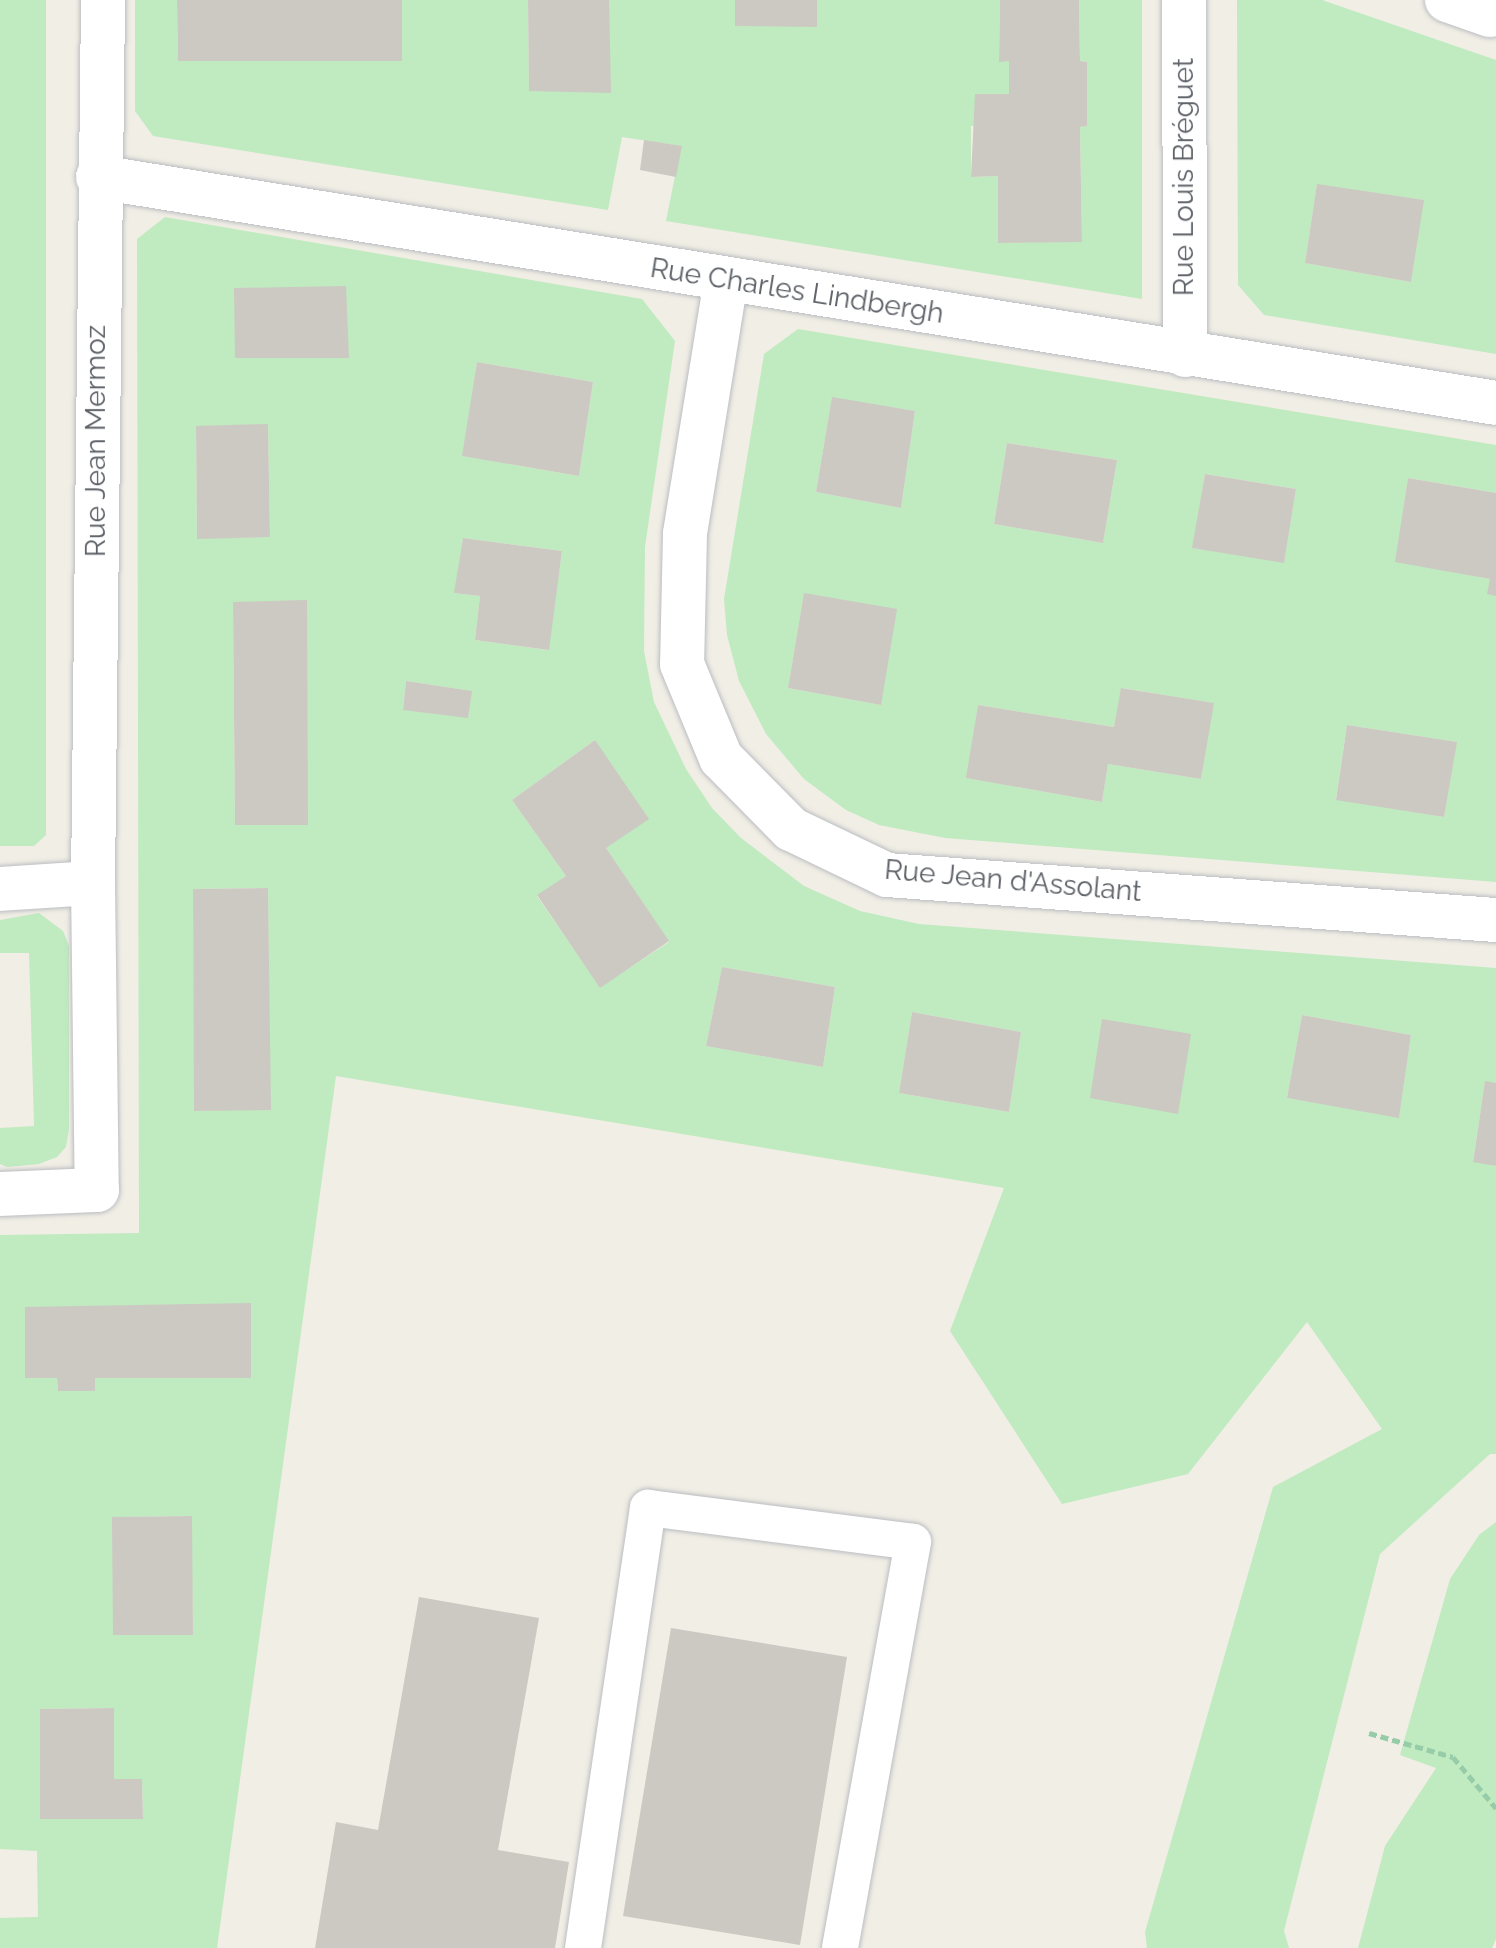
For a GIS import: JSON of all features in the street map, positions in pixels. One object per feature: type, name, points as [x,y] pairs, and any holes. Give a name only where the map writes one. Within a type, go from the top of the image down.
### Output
[{"type":"street","name":"Rue Jean Mermoz","points":[[0,1194],[97,1190],[93,883],[98,177],[103,0]]},
{"type":"street","name":"Rue Louis Bréguet","points":[[1184,0],[1185,355]]},
{"type":"street","points":[[1447,0],[1490,15]]},
{"type":"street","name":"Rue Charles Lindbergh","points":[[98,177],[1496,403]]},
{"type":"street","name":"Rue Jean d'Assolant","points":[[726,280],[685,534],[682,664],[721,758],[791,829],[887,875],[1496,920]]},
{"type":"street","points":[[0,889],[93,883]]},
{"type":"lane","points":[[583,1948],[648,1508],[913,1542],[840,1948]]},
{"type":"path","points":[[1369,1733],[1453,1757],[1496,1808]]},
{"type":"green space","points":[[0,0],[46,0],[46,835],[34,846],[0,846]]},
{"type":"green space","points":[[135,0],[177,0],[178,61],[401,61],[402,0],[528,0],[529,91],[609,0],[735,0],[735,26],[817,0],[1000,0],[999,61],[1009,61],[1009,94],[976,126],[971,126],[971,177],[998,176],[999,243],[1082,241],[1080,127],[1087,126],[1087,62],[1080,61],[1079,0],[1142,0],[1142,299],[666,221],[681,146],[622,137],[608,210],[153,136],[135,111]]},
{"type":"green space","points":[[1237,0],[1322,0],[1496,60],[1496,354],[1264,315],[1238,285]],"holes":[[[1317,185],[1423,200],[1411,282],[1305,263]]]},
{"type":"green space","points":[[165,217],[642,299],[675,341],[645,547],[644,651],[654,702],[686,769],[712,808],[741,838],[804,886],[860,911],[919,924],[1496,968],[1496,1083],[1485,1082],[1473,1161],[1496,1166],[1496,1454],[1490,1454],[1380,1554],[1284,1931],[1289,1948],[1147,1948],[1145,1932],[1273,1487],[1382,1429],[1307,1322],[1188,1474],[1062,1504],[950,1331],[1004,1188],[336,1076],[217,1948],[0,1948],[0,1918],[38,1917],[37,1851],[0,1849],[0,1235],[139,1233],[137,239]],"holes":[[[477,362],[593,382],[579,476],[463,456]],[[268,425],[270,537],[197,538],[196,427]],[[463,538],[562,551],[548,650],[475,640],[480,596],[455,593]],[[233,602],[308,825],[235,825]],[[406,681],[471,691],[468,717],[403,709]],[[595,740],[606,848],[669,942],[600,987],[537,896],[566,876],[512,800]],[[268,888],[270,1109],[195,1111],[193,889]],[[722,967],[835,987],[823,1067],[706,1046]],[[912,1012],[1021,1032],[1009,1112],[899,1093]],[[1302,1015],[1411,1035],[1399,1117],[1287,1098]],[[25,1307],[139,1377],[95,1378],[95,1391],[58,1391],[57,1378],[25,1378]],[[191,1516],[193,1635],[113,1635],[113,1517]],[[114,1708],[114,1779],[142,1779],[143,1819],[40,1819],[40,1709]]]},
{"type":"green space","points":[[798,329],[1496,445],[1496,493],[1408,478],[1396,561],[1490,579],[1496,596],[1496,882],[945,838],[879,825],[846,810],[804,779],[766,734],[739,681],[727,635],[724,599],[764,354]],"holes":[[[832,398],[915,411],[901,508],[816,492]],[[1007,443],[1117,460],[1103,543],[994,524]],[[1205,474],[1296,489],[1284,562],[1193,548]],[[804,594],[881,705],[788,688]],[[1122,688],[1213,703],[1201,779],[1108,764],[1102,802],[967,778],[978,705],[1114,727]],[[1347,725],[1456,742],[1444,817],[1336,799]]]},
{"type":"green space","points":[[39,913],[63,931],[69,946],[69,1129],[66,1147],[57,1157],[39,1164],[7,1167],[0,1164],[0,1128],[34,1126],[29,953],[0,953],[0,920]]},
{"type":"green space","points":[[1496,1522],[1496,1939],[1492,1948],[1358,1948],[1385,1846],[1436,1768],[1400,1755],[1450,1579],[1479,1535]]},
{"type":"building","points":[[177,0],[402,0],[402,61],[178,61]]},
{"type":"building","points":[[528,0],[609,0],[611,93],[529,91]]},
{"type":"building","points":[[735,0],[817,0],[817,27],[735,26]]},
{"type":"building","points":[[1000,0],[1079,0],[1080,61],[1087,62],[1087,126],[1080,127],[1082,242],[998,243],[998,176],[971,177],[975,94],[1009,94],[1009,61],[999,62]]},
{"type":"building","points":[[644,140],[682,146],[676,177],[640,170]]},
{"type":"building","points":[[1317,184],[1424,200],[1411,282],[1305,263]]},
{"type":"building","points":[[346,286],[349,358],[235,358],[234,288]]},
{"type":"building","points":[[477,362],[593,382],[579,476],[462,456]]},
{"type":"building","points":[[832,397],[915,411],[901,508],[816,492]]},
{"type":"building","points":[[268,424],[270,537],[197,539],[196,426]]},
{"type":"building","points":[[1007,443],[1117,460],[1103,543],[994,524]]},
{"type":"building","points":[[1205,474],[1296,489],[1284,563],[1192,548]]},
{"type":"building","points":[[1408,478],[1496,493],[1496,596],[1487,594],[1490,579],[1395,562]]},
{"type":"building","points":[[463,538],[562,551],[549,650],[475,640],[480,596],[454,593]]},
{"type":"building","points":[[804,593],[897,609],[881,705],[788,688]]},
{"type":"building","points":[[307,600],[308,825],[235,825],[233,602]]},
{"type":"building","points":[[406,681],[472,691],[468,718],[403,710]]},
{"type":"building","points":[[1121,688],[1214,703],[1201,779],[1108,764],[1102,802],[966,778],[978,705],[1114,727]]},
{"type":"building","points":[[1347,725],[1457,742],[1444,817],[1336,800]]},
{"type":"building","points":[[595,740],[649,819],[606,848],[669,941],[600,988],[537,895],[566,876],[512,800]]},
{"type":"building","points":[[268,888],[271,1110],[194,1111],[193,889]]},
{"type":"building","points":[[722,967],[835,987],[823,1067],[706,1046]]},
{"type":"building","points":[[912,1012],[1021,1032],[1009,1112],[899,1093]]},
{"type":"building","points":[[1302,1015],[1411,1035],[1399,1118],[1287,1098]]},
{"type":"building","points":[[1102,1019],[1191,1034],[1178,1114],[1090,1098]]},
{"type":"building","points":[[1485,1081],[1496,1083],[1496,1166],[1473,1162]]},
{"type":"building","points":[[251,1303],[251,1378],[95,1378],[95,1391],[58,1391],[57,1378],[25,1378],[25,1307]]},
{"type":"building","points":[[192,1516],[193,1635],[113,1635],[112,1517]]},
{"type":"building","points":[[419,1597],[539,1618],[498,1850],[569,1862],[555,1948],[315,1948],[336,1822],[378,1830]]},
{"type":"building","points":[[671,1628],[847,1657],[800,1945],[623,1916]]},
{"type":"building","points":[[114,1708],[114,1779],[142,1779],[143,1819],[40,1819],[40,1709]]}]
